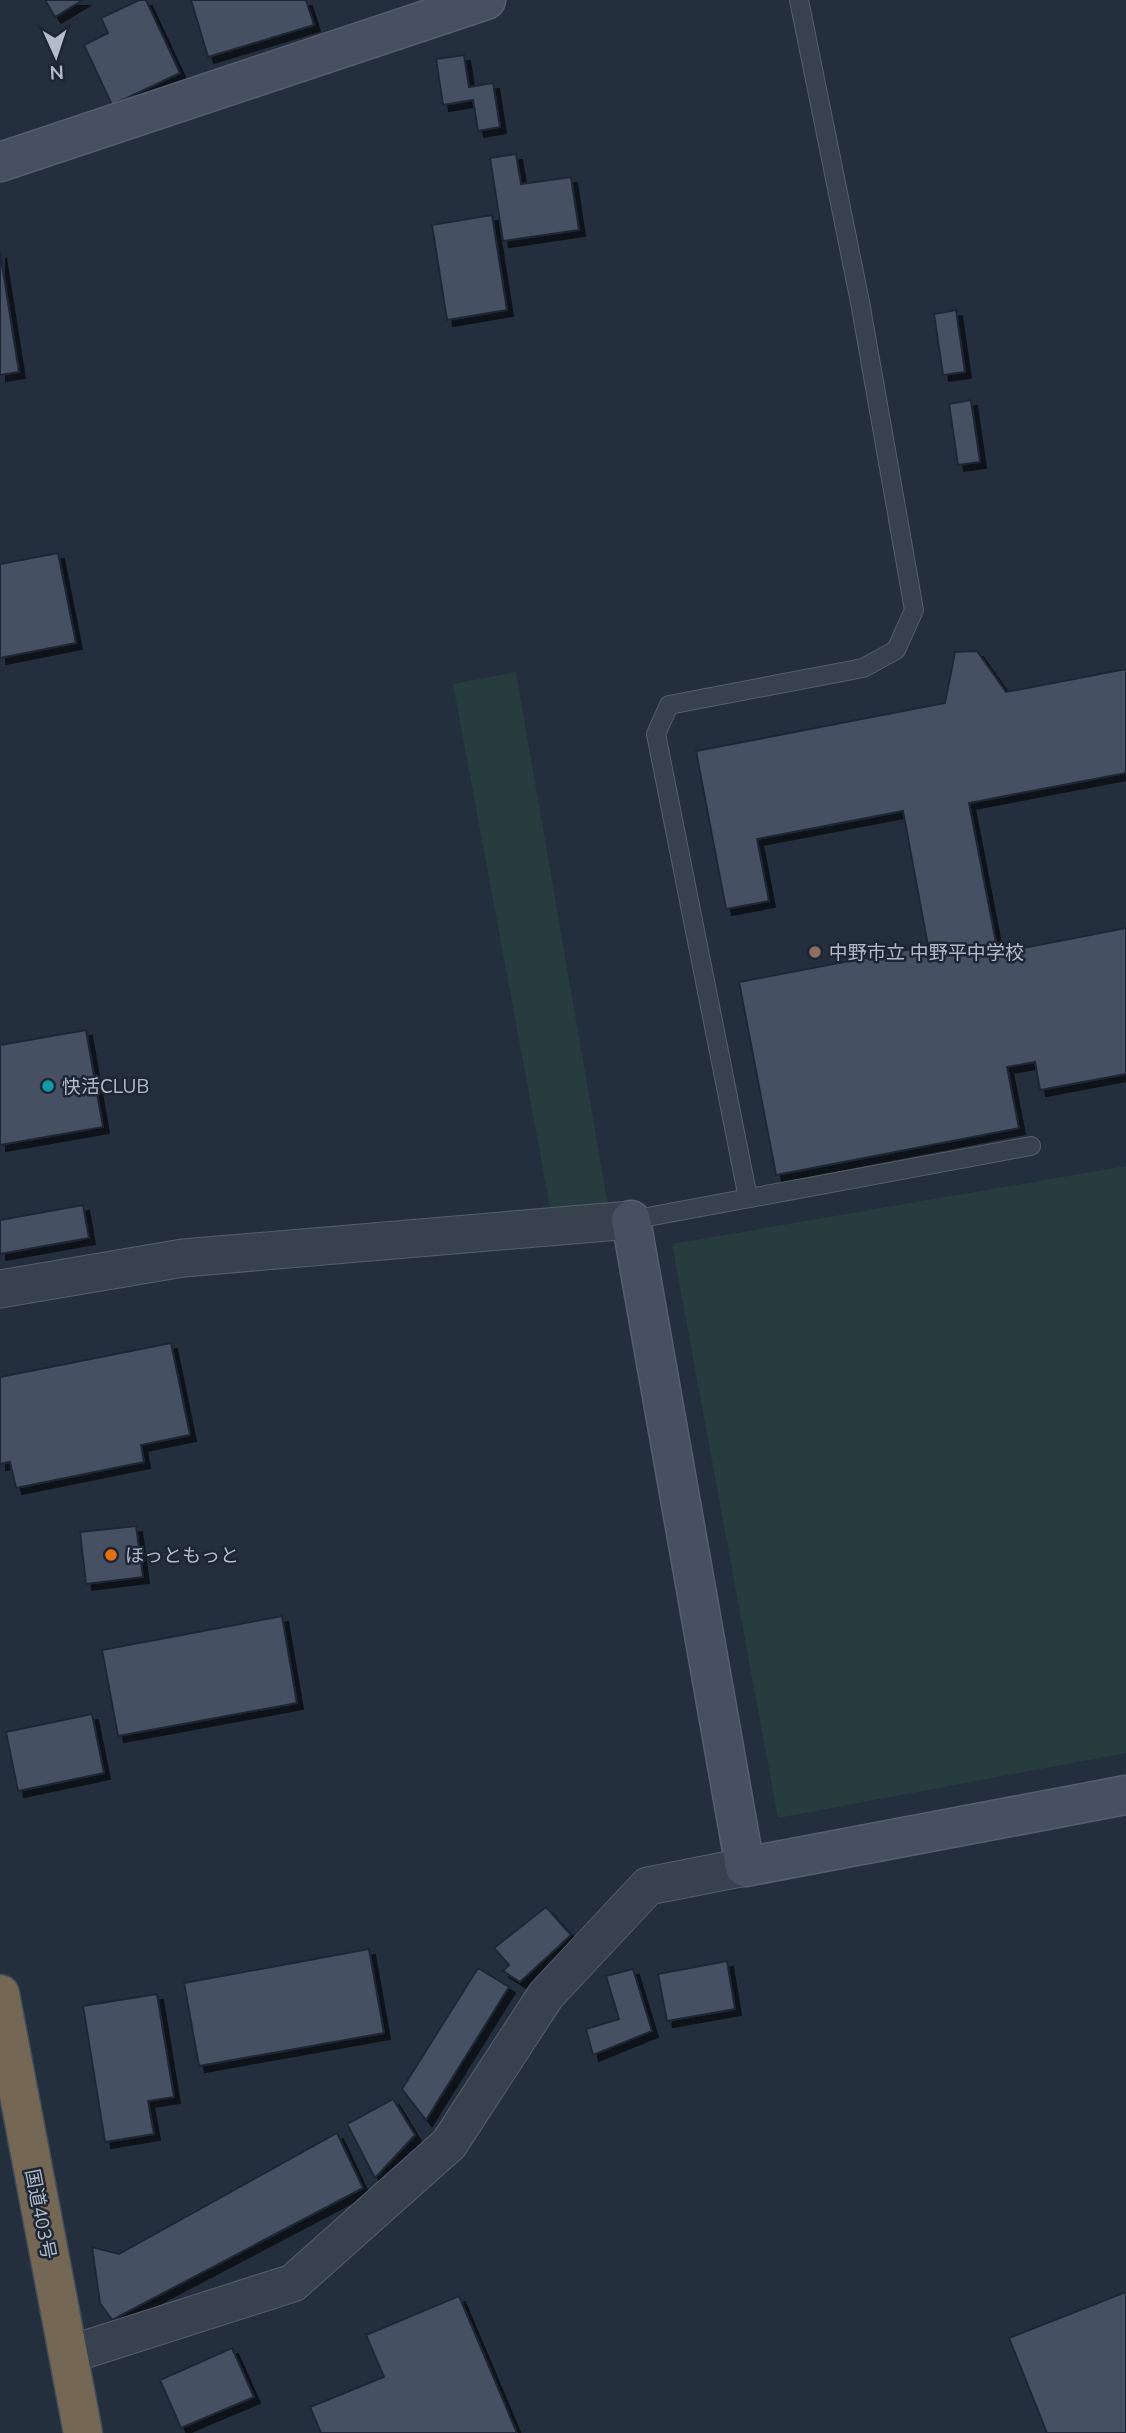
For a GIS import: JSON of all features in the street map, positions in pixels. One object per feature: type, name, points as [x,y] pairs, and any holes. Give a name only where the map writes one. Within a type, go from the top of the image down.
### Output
[{"type":"highway","name":"国道403号","points":[[0,1994],[83,2433]]},
{"type":"street","points":[[0,162],[486,0]]},
{"type":"street","points":[[0,1289],[183,1258],[631,1220],[745,1867]]},
{"type":"street","points":[[68,2356],[293,2283],[449,2144],[545,1995],[648,1886],[1126,1795]]},
{"type":"lane","points":[[748,1198],[656,734],[669,705],[863,668],[896,650],[914,610],[860,302],[799,0]]},
{"type":"lane","points":[[631,1220],[1031,1146]]},
{"type":"green space","points":[[516,672],[611,1223],[554,1228],[453,684]]},
{"type":"green space","points":[[1126,1166],[1126,1753],[778,1818],[672,1244]]},
{"type":"building","points":[[45,0],[83,0],[55,17]]},
{"type":"building","points":[[139,0],[146,0],[180,73],[112,105],[84,45],[108,33],[101,18]]},
{"type":"building","points":[[191,0],[306,0],[314,25],[208,57]]},
{"type":"building","points":[[464,55],[469,87],[493,83],[500,127],[478,131],[473,100],[443,105],[436,59]]},
{"type":"building","points":[[516,154],[521,184],[571,177],[579,230],[503,241],[490,158]]},
{"type":"building","points":[[492,215],[507,310],[447,320],[432,225]]},
{"type":"building","points":[[0,252],[19,372],[0,375]]},
{"type":"building","points":[[956,310],[965,372],[943,375],[934,314]]},
{"type":"building","points":[[971,400],[980,462],[958,465],[949,404]]},
{"type":"building","points":[[58,553],[76,643],[0,658],[0,564]]},
{"type":"building","points":[[977,651],[1006,692],[1126,669],[1126,773],[969,803],[998,953],[1126,928],[1126,1074],[1040,1090],[1035,1062],[1007,1067],[1019,1128],[776,1175],[739,982],[928,946],[903,811],[757,839],[769,901],[726,909],[696,751],[945,703],[955,652]]},
{"type":"building","name":"快活CLUB","points":[[86,1030],[103,1127],[0,1145],[0,1045]]},
{"type":"building","points":[[83,1205],[89,1238],[0,1254],[0,1220]]},
{"type":"building","points":[[171,1343],[190,1435],[141,1445],[144,1462],[16,1488],[10,1462],[0,1464],[0,1377]]},
{"type":"building","name":"ほっともっと","points":[[136,1526],[143,1577],[86,1584],[80,1532]]},
{"type":"building","points":[[282,1616],[297,1703],[118,1736],[102,1650]]},
{"type":"building","points":[[92,1714],[104,1773],[18,1791],[6,1732]]},
{"type":"building","points":[[546,1907],[571,1935],[520,1982],[503,1971],[509,1965],[494,1948]]},
{"type":"building","points":[[369,1949],[384,2033],[199,2066],[184,1983]]},
{"type":"building","points":[[727,1961],[735,2009],[667,2021],[658,1974]]},
{"type":"building","points":[[478,1968],[509,1987],[426,2120],[402,2089]]},
{"type":"building","points":[[633,1969],[652,2031],[593,2055],[586,2029],[619,2019],[606,1976]]},
{"type":"building","points":[[157,1994],[174,2097],[148,2101],[154,2134],[105,2142],[83,2006]]},
{"type":"building","points":[[393,2099],[415,2135],[375,2178],[347,2124]]},
{"type":"building","points":[[337,2133],[363,2188],[112,2320],[100,2303],[92,2247],[119,2254]]},
{"type":"building","points":[[1126,2292],[1126,2433],[1047,2433],[1009,2338]]},
{"type":"building","points":[[459,2296],[517,2433],[321,2433],[310,2407],[384,2377],[366,2335]]},
{"type":"building","points":[[232,2348],[254,2397],[181,2428],[160,2380]]},
{"type":"place","name":"中野市立 中野平中学校","points":[[815,952]]},
{"type":"place","name":"快活CLUB","points":[[48,1086]]},
{"type":"place","name":"ほっともっと","points":[[111,1555]]}]
